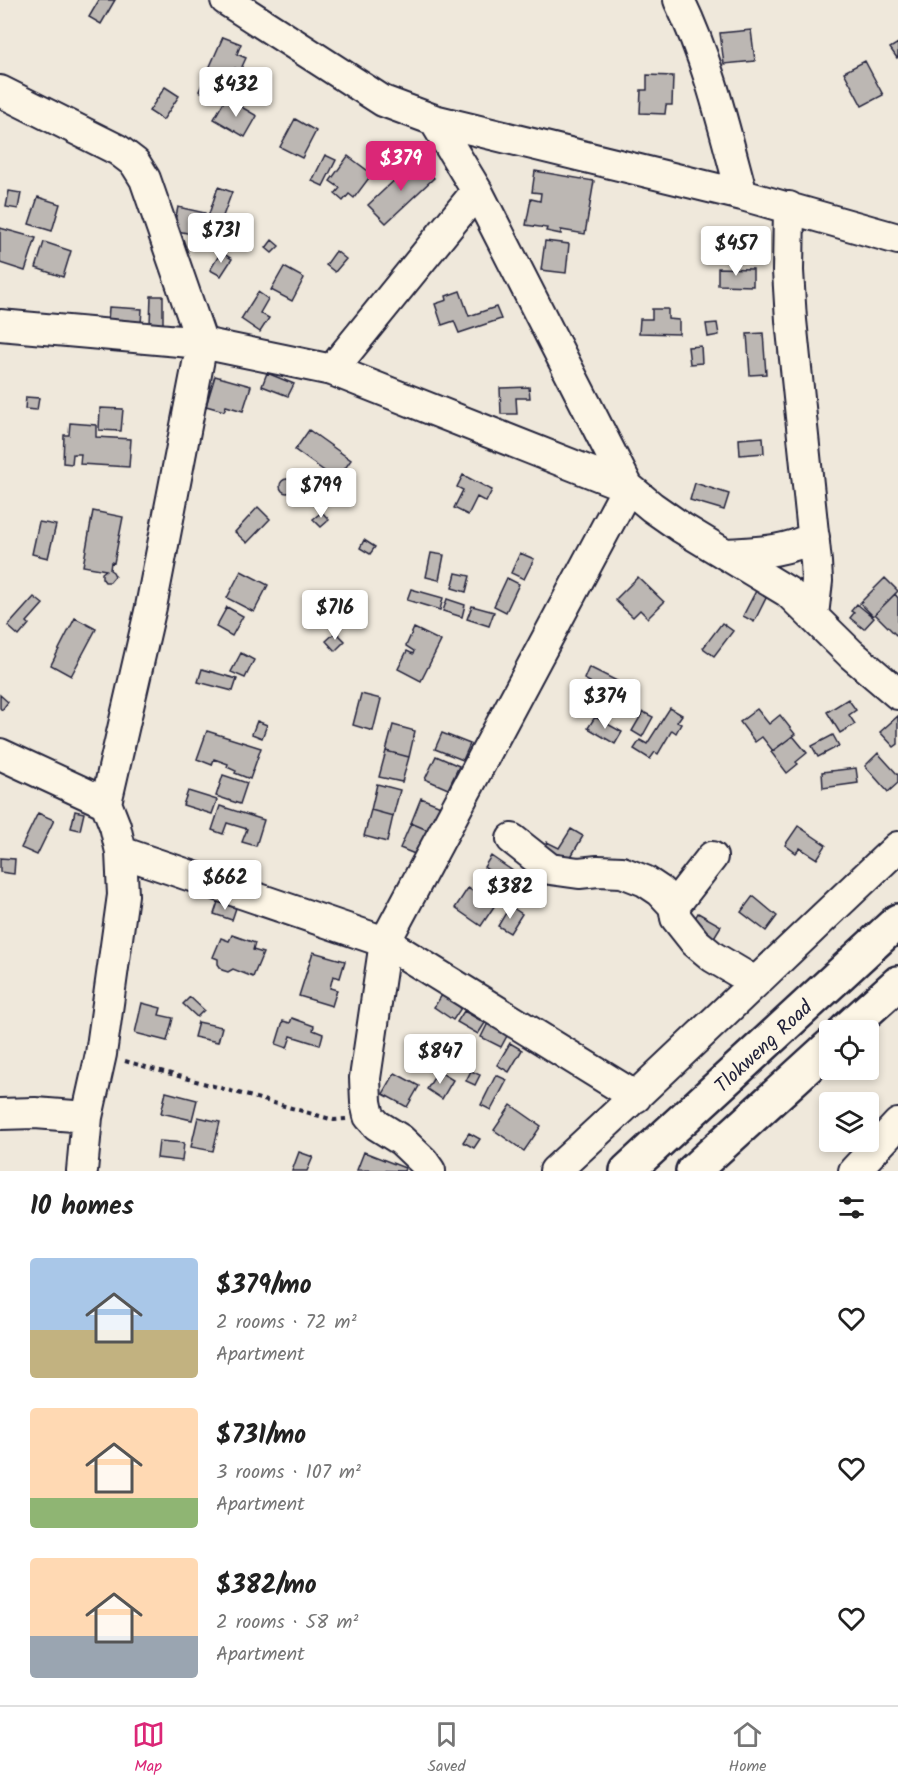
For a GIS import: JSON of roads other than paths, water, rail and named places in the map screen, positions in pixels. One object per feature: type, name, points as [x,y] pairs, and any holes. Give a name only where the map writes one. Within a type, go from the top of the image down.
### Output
[{"type":"main road","name":"Tlokweng Road","points":[[627,1171],[898,921]]},
{"type":"main road","points":[[857,1020],[898,983]]},
{"type":"main road","points":[[693,1171],[819,1056]]},
{"type":"street","points":[[226,0],[383,101],[434,120],[789,207],[898,239]]},
{"type":"street","points":[[679,0],[694,30],[708,69],[742,195]]},
{"type":"street","points":[[0,91],[118,150],[135,163],[145,179],[202,343],[151,607],[106,803],[122,852],[123,896],[101,1054],[87,1117],[82,1171]]},
{"type":"street","points":[[434,120],[477,191],[628,486]]},
{"type":"street","points":[[332,370],[477,191]]},
{"type":"street","points":[[789,207],[788,271],[791,320],[817,581],[813,615]]},
{"type":"street","points":[[0,325],[202,343],[332,370],[628,486],[659,512],[788,592],[850,654],[898,694]]},
{"type":"street","points":[[430,1171],[401,1140],[377,1125],[369,1116],[366,1102],[365,1078],[385,942],[628,486]]},
{"type":"street","points":[[726,554],[781,550],[797,546],[814,537]]},
{"type":"street","points":[[0,754],[106,803]]},
{"type":"street","points":[[512,839],[550,869],[579,873],[622,872],[645,881],[660,891],[674,906],[676,918],[695,942],[713,957],[754,982]]},
{"type":"street","points":[[555,1171],[636,1097],[898,847]]},
{"type":"street","points":[[122,852],[385,942],[636,1097]]},
{"type":"street","points":[[674,906],[712,857]]},
{"type":"street","points":[[0,1114],[35,1113],[87,1117]]},
{"type":"street","points":[[854,1171],[898,1124]]}]
